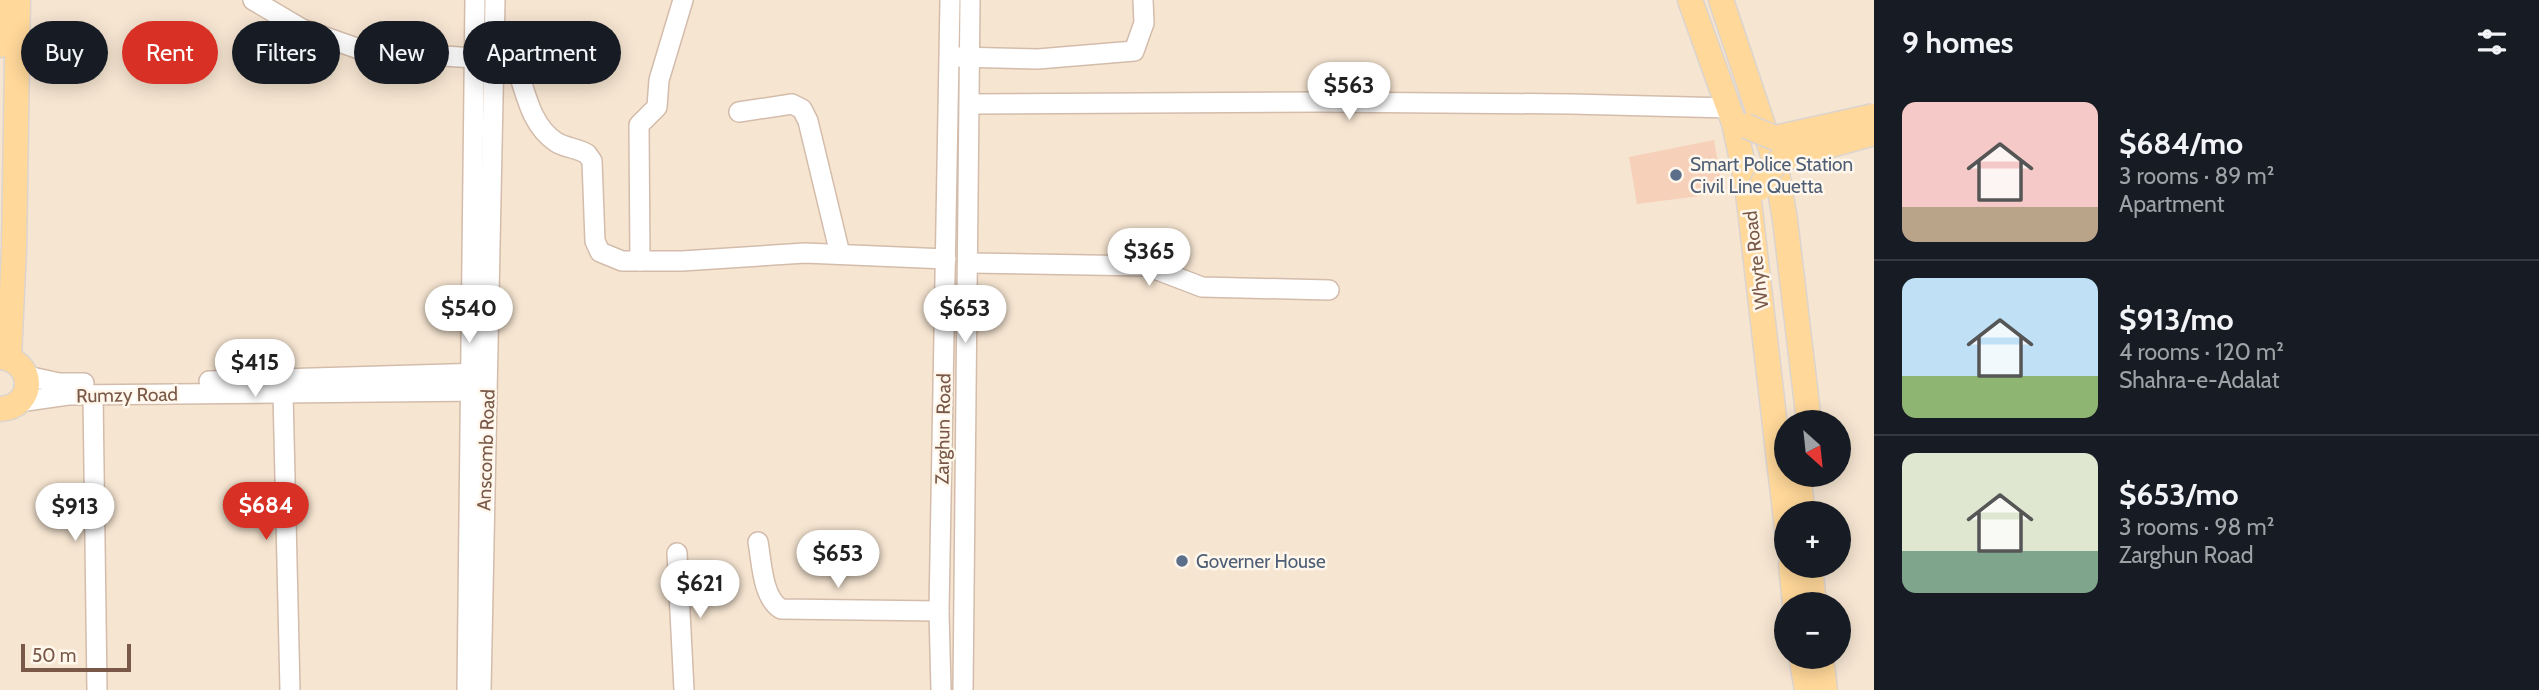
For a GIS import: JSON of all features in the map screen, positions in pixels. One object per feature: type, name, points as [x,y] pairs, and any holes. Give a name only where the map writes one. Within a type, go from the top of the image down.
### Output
[{"type":"main road","points":[[0,45],[1,0]]},
{"type":"main road","points":[[9,405],[27,390],[27,376],[20,365],[5,358],[18,0]]},
{"type":"main road","name":"Whyte Road","points":[[1690,0],[1729,108],[1747,184],[1784,501]]},
{"type":"main road","points":[[1703,0],[1746,126],[1760,188],[1789,410]]},
{"type":"main road","name":"Whyte Road","points":[[1721,0],[1775,161],[1785,220],[1808,410]]},
{"type":"main road","points":[[1746,126],[1774,138],[1874,116]]},
{"type":"main road","points":[[1760,188],[1773,165],[1782,159],[1874,133]]},
{"type":"main road","points":[[1803,669],[1807,690]]},
{"type":"main road","points":[[1823,669],[1825,690]]},
{"type":"main road","points":[[1839,669],[1841,690]]},
{"type":"street","points":[[253,0],[302,29],[365,51],[463,55]]},
{"type":"street","points":[[288,0],[288,20]]},
{"type":"street","name":"Anscomb Road","points":[[475,0],[478,21]]},
{"type":"street","name":"Anscomb Road","points":[[491,21],[495,0]]},
{"type":"street","points":[[640,261],[639,125],[657,107],[659,80],[683,0]]},
{"type":"street","name":"Zarghun Road","points":[[950,0],[970,104],[963,690]]},
{"type":"street","name":"Zarghun Road","points":[[941,690],[939,611],[946,259],[960,57],[970,0]]},
{"type":"street","points":[[960,57],[1038,60],[1134,51],[1144,23],[1143,0]]},
{"type":"street","name":"Anscomb Road","points":[[481,690],[480,382],[484,84]]},
{"type":"street","points":[[522,84],[531,110],[544,133],[558,144],[587,154],[592,161],[594,240],[600,252],[622,261],[682,261],[805,253],[946,259]]},
{"type":"street","points":[[970,104],[1322,102],[1729,108]]},
{"type":"street","points":[[739,112],[792,104],[802,109],[808,121],[840,254]]},
{"type":"street","points":[[968,263],[1147,266],[1202,287],[1329,289]]},
{"type":"street","name":"Rumzy Road","points":[[27,376],[59,383],[93,384],[480,382]]},
{"type":"street","name":"Anscomb Road","points":[[467,690],[480,382]]},
{"type":"street","name":"Rumzy Road","points":[[9,405],[68,395],[283,393],[480,382]]},
{"type":"street","points":[[283,393],[290,690]]},
{"type":"street","points":[[93,395],[97,690]]},
{"type":"street","points":[[758,542],[769,596],[781,609],[939,611]]},
{"type":"street","points":[[677,553],[684,690]]},
{"type":"shaded area","points":[[0,0],[1874,0],[1874,690],[0,690]]},
{"type":"building","name":"Smart Police Station Civil Line Quetta","points":[[1714,140],[1723,193],[1637,204],[1629,157]]},
{"type":"place","name":"Smart Police Station Civil Line Quetta","points":[[1676,175]]},
{"type":"place","name":"Governer House","points":[[1182,561]]}]
